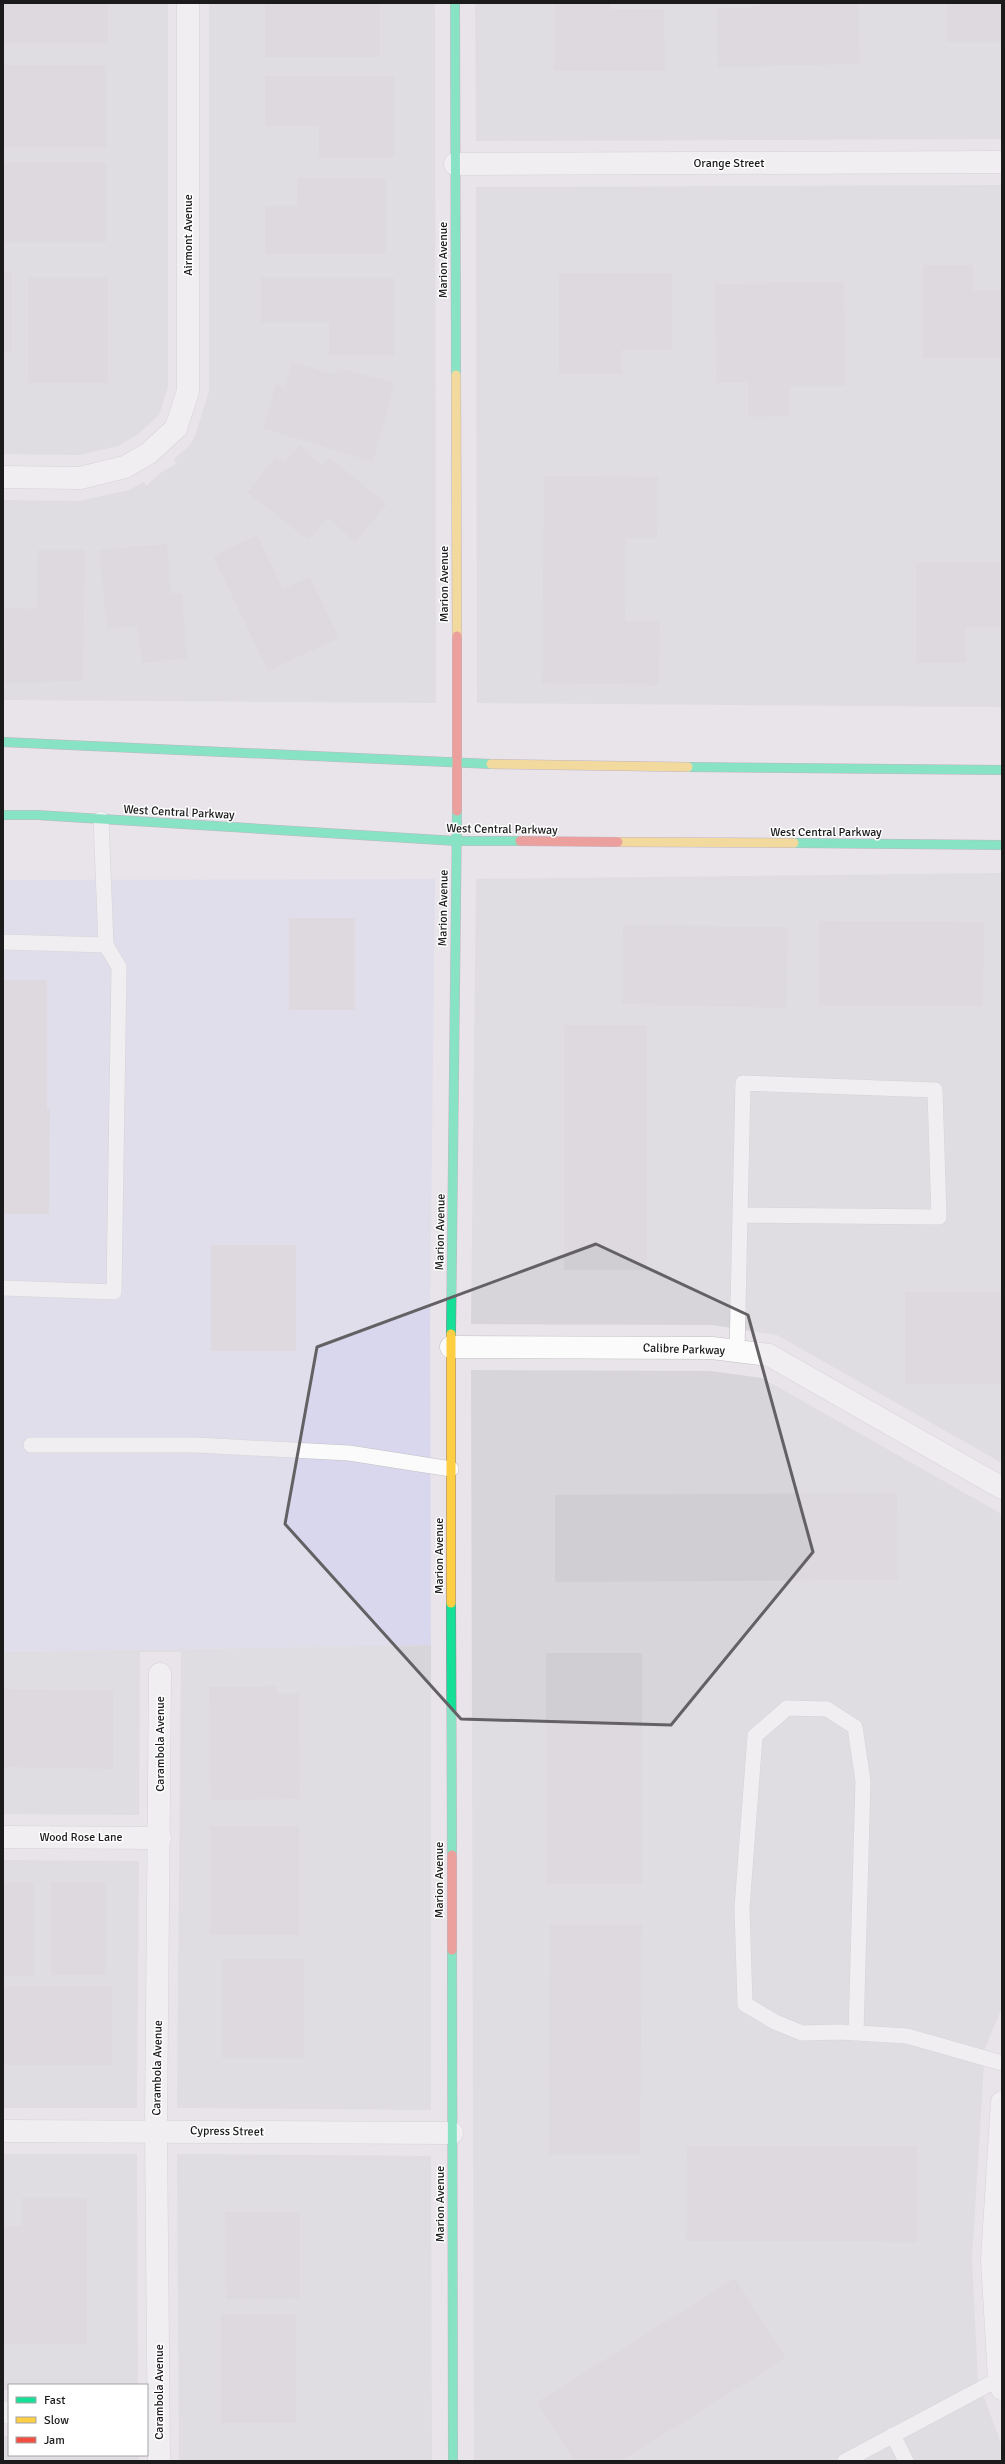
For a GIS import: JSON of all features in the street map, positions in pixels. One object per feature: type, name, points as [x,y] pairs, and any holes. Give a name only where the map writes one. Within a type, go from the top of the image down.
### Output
[{"type":"street","name":"Airmont Avenue","points":[[3,477],[80,478],[125,467],[149,454],[176,428],[188,391],[188,3]]},
{"type":"street","name":"Marion Avenue","points":[[453,2461],[451,1347],[457,764],[455,3]]},
{"type":"street","name":"Orange Street","points":[[455,164],[1002,162]]},
{"type":"street","points":[[3,742],[457,764],[1002,770]]},
{"type":"street","name":"West Central Parkway","points":[[3,815],[101,819],[456,840],[1002,845]]},
{"type":"street","name":"Calibre Parkway","points":[[451,1347],[712,1348],[769,1355],[1002,1488]]},
{"type":"street","name":"Carambola Avenue","points":[[159,2461],[153,2414],[160,1838],[160,1674]]},
{"type":"street","name":"Wood Rose Lane","points":[[3,1837],[160,1838]]},
{"type":"street","points":[[1000,2384],[992,2260],[1002,2102]]},
{"type":"street","name":"Cypress Street","points":[[3,2131],[452,2133]]},
{"type":"lane","points":[[3,1288],[114,1292],[119,967],[106,944],[101,819]]},
{"type":"lane","points":[[3,942],[106,944]]},
{"type":"lane","points":[[737,1351],[740,1215],[743,1083],[935,1090],[939,1217],[740,1215]]},
{"type":"lane","points":[[32,1445],[196,1445],[349,1453],[451,1469]]},
{"type":"lane","points":[[856,2033],[863,1781],[855,1727],[827,1709],[787,1708],[755,1736],[742,1908],[746,2004],[775,2022],[802,2033],[856,2033],[908,2036],[1002,2063]]},
{"type":"lane","points":[[845,2461],[893,2435],[1000,2384]]},
{"type":"lane","points":[[893,2435],[906,2461]]},
{"type":"highlighted area","points":[[596,1244],[748,1315],[813,1552],[671,1725],[461,1719],[285,1524],[317,1347]]},
{"type":"shaded area","points":[[3,3],[168,3],[168,387],[159,415],[138,434],[118,446],[79,455],[3,454]]},
{"type":"shaded area","points":[[209,3],[435,3],[436,703],[3,700],[3,500],[80,501],[129,490],[144,482],[146,486],[160,473],[176,464],[174,459],[189,446],[195,436],[209,391]]},
{"type":"shaded area","points":[[475,3],[1002,3],[1002,139],[476,141]]},
{"type":"shaded area","points":[[1002,185],[1002,707],[477,703],[476,187]]},
{"type":"shaded area","points":[[1002,873],[1002,1463],[777,1335],[712,1325],[471,1324],[476,879]]},
{"type":"shaded area","points":[[435,879],[430,1324],[431,1645],[3,1652],[3,880]]},
{"type":"shaded area","points":[[471,1370],[711,1371],[762,1378],[1000,1513],[1002,1518],[1002,2008],[985,2048],[972,2258],[978,2381],[1002,2446],[1002,2461],[474,2461]]},
{"type":"shaded area","points":[[431,1645],[431,2110],[177,2108],[181,1652],[140,1652],[139,1815],[3,1814],[3,1652]]},
{"type":"shaded area","points":[[3,1860],[139,1861],[137,2108],[3,2108]]},
{"type":"shaded area","points":[[3,2154],[137,2154],[138,2384],[8,2384],[8,2390],[3,2390]]},
{"type":"shaded area","points":[[177,2154],[431,2156],[432,2461],[179,2461]]},
{"type":"shaded area","points":[[3,2436],[8,2436],[8,2456],[139,2456],[139,2461],[3,2461]]},
{"type":"building","points":[[3,3],[108,3],[108,43],[3,43]]},
{"type":"building","points":[[265,3],[380,3],[380,57],[265,57]]},
{"type":"building","points":[[554,3],[611,3],[611,9],[664,9],[665,71],[554,71]]},
{"type":"building","points":[[759,3],[858,3],[860,64],[718,67],[717,8],[759,7]]},
{"type":"building","points":[[946,3],[1002,3],[1002,42],[946,42]]},
{"type":"building","points":[[3,65],[106,65],[106,147],[3,147]]},
{"type":"building","points":[[265,76],[394,76],[394,157],[319,157],[319,126],[265,126]]},
{"type":"building","points":[[3,163],[106,163],[106,242],[3,242]]},
{"type":"building","points":[[297,178],[386,178],[386,254],[265,254],[265,206],[297,206]]},
{"type":"building","points":[[923,265],[973,265],[973,290],[1002,290],[1002,358],[923,358]]},
{"type":"building","points":[[3,271],[12,271],[12,353],[3,353]]},
{"type":"building","points":[[559,273],[672,273],[672,350],[622,350],[622,374],[559,374]]},
{"type":"building","points":[[28,278],[108,278],[108,383],[28,383]]},
{"type":"building","points":[[261,278],[394,278],[394,355],[329,355],[329,322],[261,322]]},
{"type":"building","points":[[844,282],[846,386],[790,386],[790,416],[748,417],[748,382],[716,383],[715,284]]},
{"type":"building","points":[[292,362],[336,375],[337,368],[395,383],[373,462],[263,428],[276,384],[285,388]]},
{"type":"building","points":[[299,445],[322,465],[330,458],[387,504],[355,542],[328,518],[308,540],[247,492],[276,457],[284,463]]},
{"type":"building","points":[[544,476],[658,477],[657,538],[626,538],[625,621],[660,621],[659,685],[542,683]]},
{"type":"building","points":[[257,535],[283,589],[310,577],[339,638],[268,671],[213,556]]},
{"type":"building","points":[[167,544],[171,593],[182,593],[187,658],[142,663],[137,626],[107,628],[99,550]]},
{"type":"building","points":[[38,550],[85,550],[83,681],[6,683],[5,608],[37,609]]},
{"type":"building","points":[[916,563],[1000,563],[1000,627],[966,627],[966,663],[916,663]]},
{"type":"building","points":[[289,918],[355,918],[355,1010],[289,1010]]},
{"type":"building","points":[[819,921],[984,922],[983,1006],[819,1005]]},
{"type":"building","points":[[623,925],[788,927],[786,1008],[622,1004]]},
{"type":"building","points":[[3,980],[47,980],[47,1109],[50,1109],[49,1214],[3,1214]]},
{"type":"building","points":[[564,1025],[647,1025],[647,1270],[564,1270]]},
{"type":"building","points":[[211,1245],[296,1245],[296,1351],[211,1351]]},
{"type":"building","points":[[905,1292],[1002,1292],[1002,1384],[905,1384]]},
{"type":"building","points":[[897,1493],[898,1580],[555,1582],[555,1495]]},
{"type":"building","points":[[546,1653],[642,1653],[642,1884],[546,1884]]},
{"type":"building","points":[[277,1686],[277,1694],[299,1694],[300,1799],[210,1800],[209,1687]]},
{"type":"building","points":[[3,1689],[113,1691],[113,1769],[3,1767]]},
{"type":"building","points":[[210,1826],[299,1826],[299,1935],[210,1935]]},
{"type":"building","points":[[3,1882],[34,1882],[34,1976],[3,1976]]},
{"type":"building","points":[[51,1882],[106,1882],[106,1975],[51,1975]]},
{"type":"building","points":[[550,1925],[642,1925],[640,2154],[549,2154]]},
{"type":"building","points":[[222,1959],[304,1959],[304,2058],[222,2058]]},
{"type":"building","points":[[3,1986],[112,1986],[112,2065],[3,2065]]},
{"type":"building","points":[[687,2146],[917,2146],[917,2242],[686,2241]]},
{"type":"building","points":[[22,2198],[87,2198],[87,2344],[3,2344],[3,2226],[22,2226]]},
{"type":"building","points":[[225,2212],[300,2212],[300,2298],[226,2299]]},
{"type":"building","points":[[735,2278],[786,2358],[621,2461],[574,2461],[537,2402]]},
{"type":"building","points":[[221,2314],[296,2314],[296,2423],[221,2423]]},
{"type":"traffic: fast","points":[[455,3],[456,375]]},
{"type":"traffic: fast","points":[[3,742],[491,764]]},
{"type":"traffic: fast","points":[[688,767],[1002,770]]},
{"type":"traffic: fast","points":[[451,1334],[457,811]]},
{"type":"traffic: fast","points":[[3,815],[37,815],[456,841],[520,841]]},
{"type":"traffic: fast","points":[[794,843],[1002,845]]},
{"type":"traffic: fast","points":[[451,1603],[452,1855]]},
{"type":"traffic: fast","points":[[452,1950],[453,2461]]},
{"type":"traffic: slow","points":[[456,375],[457,636]]},
{"type":"traffic: slow","points":[[491,764],[688,767]]},
{"type":"traffic: slow","points":[[618,842],[794,843]]},
{"type":"traffic: slow","points":[[451,1334],[451,1603]]},
{"type":"traffic: jam","points":[[457,636],[457,811]]},
{"type":"traffic: jam","points":[[520,841],[618,842]]},
{"type":"traffic: jam","points":[[452,1855],[452,1950]]}]
